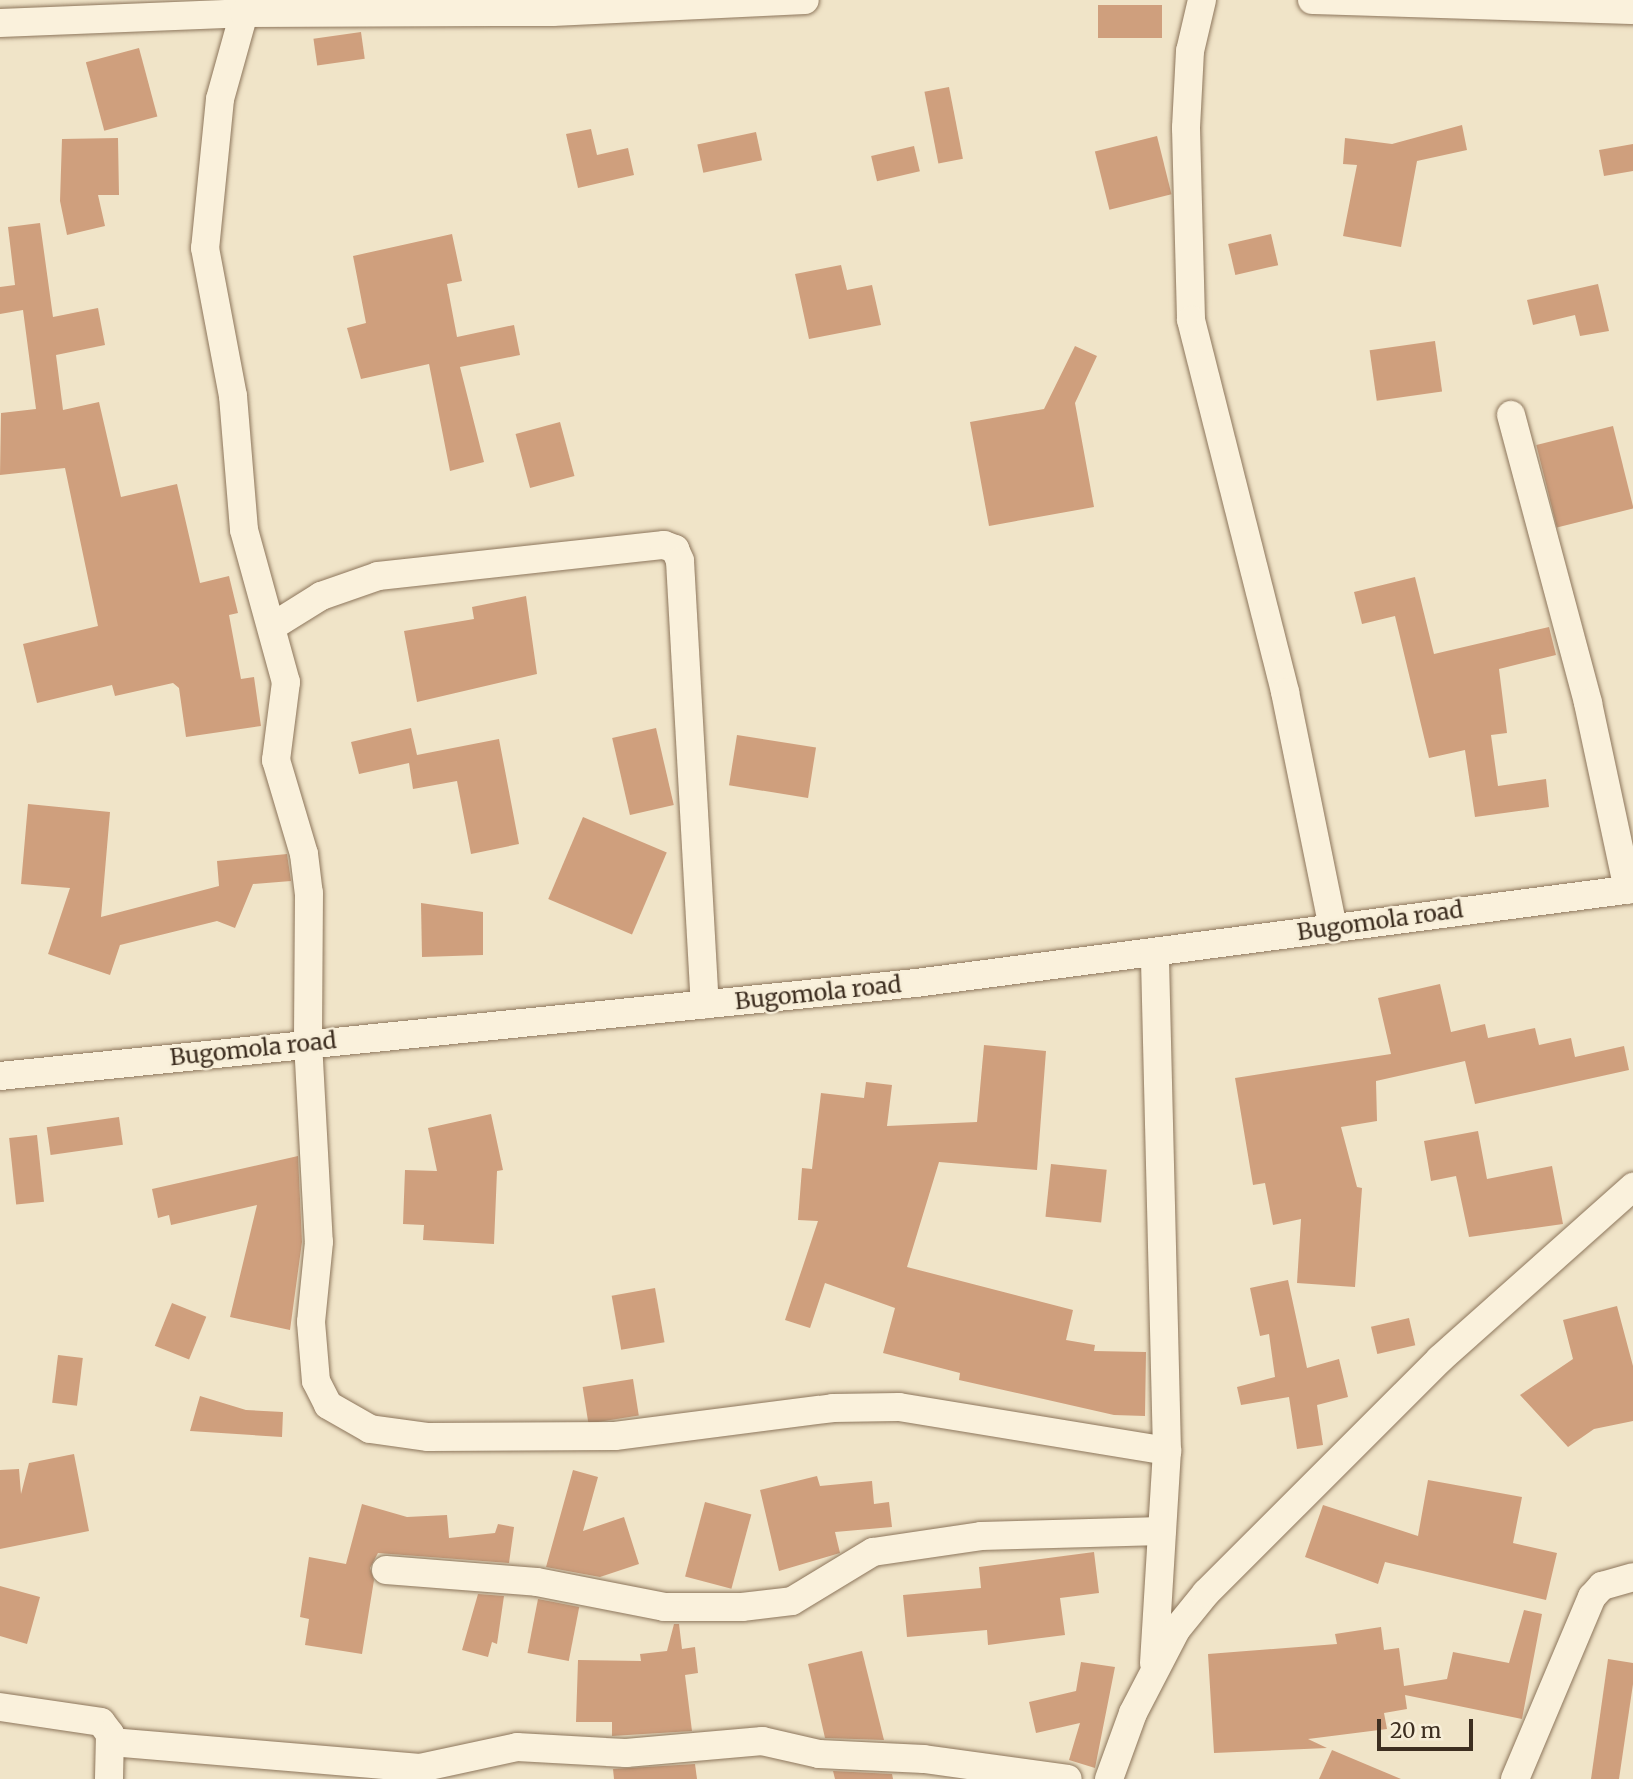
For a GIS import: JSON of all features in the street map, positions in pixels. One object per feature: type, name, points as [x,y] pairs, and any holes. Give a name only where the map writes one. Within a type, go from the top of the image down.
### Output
[{"type":"street","points":[[0,23],[244,13],[553,12],[806,0]]},
{"type":"street","points":[[1202,0],[1190,51],[1186,128],[1191,320],[1285,692],[1333,928]]},
{"type":"street","points":[[1312,0],[1633,10]]},
{"type":"street","points":[[244,13],[220,99],[205,248],[233,396],[244,530],[273,626],[287,696],[275,738],[276,761],[304,854],[309,893],[308,1042],[319,1242],[312,1322],[316,1381],[328,1405],[352,1422],[428,1437],[615,1436],[833,1408],[886,1407],[1167,1451]]},
{"type":"street","points":[[1511,415],[1588,703],[1630,890]]},
{"type":"street","points":[[273,626],[321,596],[378,576],[664,545],[675,550],[680,561],[705,1004]]},
{"type":"street","name":"Bugomola road","points":[[0,1076],[308,1042],[705,1004],[1155,952],[1630,890]]},
{"type":"street","points":[[1153,1674],[1167,1451],[1155,952]]},
{"type":"street","points":[[1109,1779],[1153,1674],[1191,1612],[1307,1487],[1440,1359],[1633,1187]]},
{"type":"street","points":[[386,1570],[537,1583],[664,1607],[742,1607],[792,1601],[873,1552],[981,1536],[1162,1531]]},
{"type":"street","points":[[1515,1779],[1592,1597],[1602,1586],[1633,1577]]},
{"type":"street","points":[[0,1707],[101,1722],[111,1742],[109,1779]]},
{"type":"street","points":[[111,1742],[419,1768],[517,1748],[626,1753],[762,1741],[819,1754],[924,1759],[1068,1779]]},
{"type":"building","points":[[1098,5],[1162,5],[1162,38],[1098,38]]},
{"type":"building","points":[[361,32],[365,59],[317,65],[313,39]]},
{"type":"building","points":[[139,48],[157,117],[104,131],[86,62]]},
{"type":"building","points":[[949,87],[963,159],[938,163],[924,92]]},
{"type":"building","points":[[1462,125],[1467,150],[1417,161],[1401,247],[1343,236],[1357,165],[1343,164],[1345,138],[1392,144]]},
{"type":"building","points":[[591,129],[597,155],[628,148],[634,175],[578,188],[566,134]]},
{"type":"building","points":[[756,132],[762,160],[703,173],[697,144]]},
{"type":"building","points":[[1157,136],[1172,194],[1109,210],[1095,151]]},
{"type":"building","points":[[118,138],[119,195],[98,195],[105,226],[67,235],[60,201],[62,139]]},
{"type":"building","points":[[1633,144],[1633,171],[1604,176],[1599,150]]},
{"type":"building","points":[[914,146],[920,171],[877,181],[871,156]]},
{"type":"building","points":[[40,223],[53,317],[98,308],[105,345],[56,355],[63,410],[99,402],[121,497],[177,484],[200,583],[229,576],[238,613],[229,615],[241,679],[254,677],[261,726],[186,737],[179,688],[173,683],[115,696],[112,685],[37,703],[23,644],[98,626],[65,468],[0,475],[1,413],[36,409],[23,310],[0,314],[0,287],[15,285],[8,227]]},
{"type":"building","points":[[452,234],[462,281],[447,284],[457,337],[514,325],[520,355],[460,367],[484,462],[450,471],[429,364],[361,379],[347,328],[366,323],[353,256]]},
{"type":"building","points":[[1271,234],[1278,265],[1235,275],[1228,244]]},
{"type":"building","points":[[841,265],[847,290],[872,285],[881,325],[809,339],[795,274]]},
{"type":"building","points":[[1598,284],[1609,331],[1580,336],[1575,315],[1533,325],[1527,300]]},
{"type":"building","points":[[1435,341],[1442,392],[1377,401],[1370,350]]},
{"type":"building","points":[[1075,346],[1097,356],[1075,403],[1094,507],[989,526],[970,422],[1044,409]]},
{"type":"building","points":[[560,422],[574,476],[530,488],[516,434]]},
{"type":"building","points":[[1613,426],[1633,509],[1557,528],[1536,445]]},
{"type":"building","points":[[1415,577],[1434,654],[1549,627],[1556,655],[1499,669],[1507,733],[1491,735],[1498,786],[1546,779],[1549,807],[1475,817],[1465,750],[1429,758],[1395,616],[1362,624],[1354,592]]},
{"type":"building","points":[[526,596],[537,674],[417,702],[404,631],[474,619],[472,607]]},
{"type":"building","points":[[411,728],[417,755],[499,739],[519,844],[471,854],[457,781],[413,789],[409,763],[359,774],[351,742]]},
{"type":"building","points":[[656,728],[674,805],[630,815],[612,738]]},
{"type":"building","points":[[737,735],[816,748],[808,798],[729,785]]},
{"type":"building","points":[[28,804],[110,812],[101,917],[219,886],[217,861],[287,854],[291,881],[253,884],[235,928],[217,921],[120,945],[110,975],[48,954],[70,888],[21,884]]},
{"type":"building","points":[[583,817],[667,853],[632,934],[548,899]]},
{"type":"building","points":[[421,903],[483,912],[483,955],[422,957]]},
{"type":"building","points":[[1440,984],[1451,1032],[1485,1024],[1488,1038],[1535,1028],[1539,1045],[1571,1038],[1575,1057],[1624,1046],[1629,1070],[1475,1104],[1465,1061],[1376,1081],[1377,1121],[1341,1127],[1357,1187],[1362,1188],[1355,1287],[1297,1283],[1301,1219],[1273,1225],[1265,1183],[1253,1185],[1235,1078],[1391,1054],[1378,998]]},
{"type":"building","points":[[984,1045],[1046,1051],[1037,1170],[939,1162],[907,1267],[1073,1310],[1066,1340],[1095,1345],[1094,1351],[1146,1352],[1145,1416],[1114,1415],[959,1380],[960,1373],[883,1353],[895,1308],[825,1283],[810,1328],[785,1320],[818,1221],[798,1220],[802,1168],[812,1169],[821,1093],[864,1098],[866,1082],[892,1085],[887,1126],[977,1122]]},
{"type":"building","points":[[491,1114],[503,1170],[497,1171],[494,1244],[423,1240],[424,1225],[403,1224],[405,1170],[437,1171],[428,1128]]},
{"type":"building","points":[[119,1117],[123,1145],[51,1155],[47,1127]]},
{"type":"building","points":[[1478,1131],[1487,1179],[1552,1166],[1563,1224],[1469,1237],[1456,1176],[1431,1181],[1424,1141]]},
{"type":"building","points":[[37,1135],[44,1202],[16,1205],[9,1138]]},
{"type":"building","points":[[298,1156],[302,1242],[290,1330],[230,1317],[257,1205],[171,1225],[169,1215],[158,1218],[152,1189]]},
{"type":"building","points":[[1051,1164],[1107,1170],[1101,1223],[1045,1217]]},
{"type":"building","points":[[1288,1280],[1307,1368],[1339,1359],[1348,1397],[1317,1405],[1323,1445],[1297,1449],[1289,1397],[1241,1405],[1237,1387],[1275,1377],[1269,1334],[1260,1336],[1250,1288]]},
{"type":"building","points":[[655,1288],[665,1342],[621,1350],[612,1296]]},
{"type":"building","points":[[172,1303],[206,1317],[189,1360],[155,1346]]},
{"type":"building","points":[[1617,1306],[1633,1366],[1633,1421],[1594,1429],[1568,1447],[1520,1395],[1573,1359],[1563,1320]]},
{"type":"building","points":[[1409,1318],[1415,1345],[1377,1354],[1371,1327]]},
{"type":"building","points":[[58,1355],[83,1358],[77,1406],[52,1403]]},
{"type":"building","points":[[633,1379],[639,1416],[588,1424],[583,1387]]},
{"type":"building","points":[[200,1396],[246,1410],[283,1412],[282,1437],[190,1431]]},
{"type":"building","points":[[74,1454],[89,1531],[0,1549],[0,1470],[19,1469],[21,1494],[29,1463]]},
{"type":"building","points":[[573,1470],[598,1477],[583,1531],[624,1517],[639,1564],[600,1577],[546,1567]]},
{"type":"building","points":[[817,1476],[820,1486],[872,1481],[874,1504],[889,1502],[892,1527],[835,1532],[840,1553],[779,1571],[760,1490]]},
{"type":"building","points":[[1428,1480],[1522,1497],[1513,1543],[1557,1553],[1546,1600],[1385,1562],[1378,1584],[1305,1557],[1323,1505],[1418,1536]]},
{"type":"building","points":[[705,1502],[751,1514],[731,1589],[685,1576]]},
{"type":"building","points":[[362,1504],[407,1517],[447,1515],[449,1538],[495,1533],[498,1524],[514,1527],[509,1563],[378,1553],[370,1568],[374,1580],[362,1654],[305,1645],[309,1619],[300,1617],[309,1557],[346,1564]]},
{"type":"building","points":[[1094,1552],[1099,1593],[1060,1598],[1065,1635],[988,1645],[987,1630],[907,1637],[903,1595],[981,1588],[979,1567]]},
{"type":"building","points":[[0,1586],[40,1597],[27,1644],[0,1636]]},
{"type":"building","points":[[478,1594],[504,1596],[497,1644],[492,1642],[488,1657],[462,1650]]},
{"type":"building","points":[[538,1599],[579,1607],[569,1661],[528,1653]]},
{"type":"building","points":[[1524,1610],[1542,1614],[1522,1719],[1405,1695],[1407,1709],[1384,1713],[1387,1729],[1308,1739],[1327,1748],[1214,1753],[1208,1654],[1337,1644],[1335,1634],[1381,1627],[1384,1650],[1399,1648],[1404,1686],[1447,1679],[1453,1652],[1509,1663]]},
{"type":"building","points":[[674,1624],[679,1624],[682,1649],[695,1647],[698,1673],[685,1675],[692,1731],[612,1736],[612,1722],[576,1722],[578,1660],[641,1661],[640,1654],[667,1651]]},
{"type":"building","points":[[862,1651],[884,1740],[825,1738],[808,1664]]},
{"type":"building","points":[[1608,1659],[1633,1663],[1633,1684],[1619,1779],[1591,1779]]},
{"type":"building","points":[[1081,1662],[1115,1667],[1095,1768],[1069,1760],[1080,1723],[1036,1733],[1029,1702],[1076,1691]]},
{"type":"building","points":[[1332,1750],[1401,1779],[1319,1779]]},
{"type":"building","points":[[695,1764],[697,1779],[614,1779],[613,1769]]},
{"type":"building","points":[[833,1771],[892,1774],[893,1779],[835,1779]]}]
